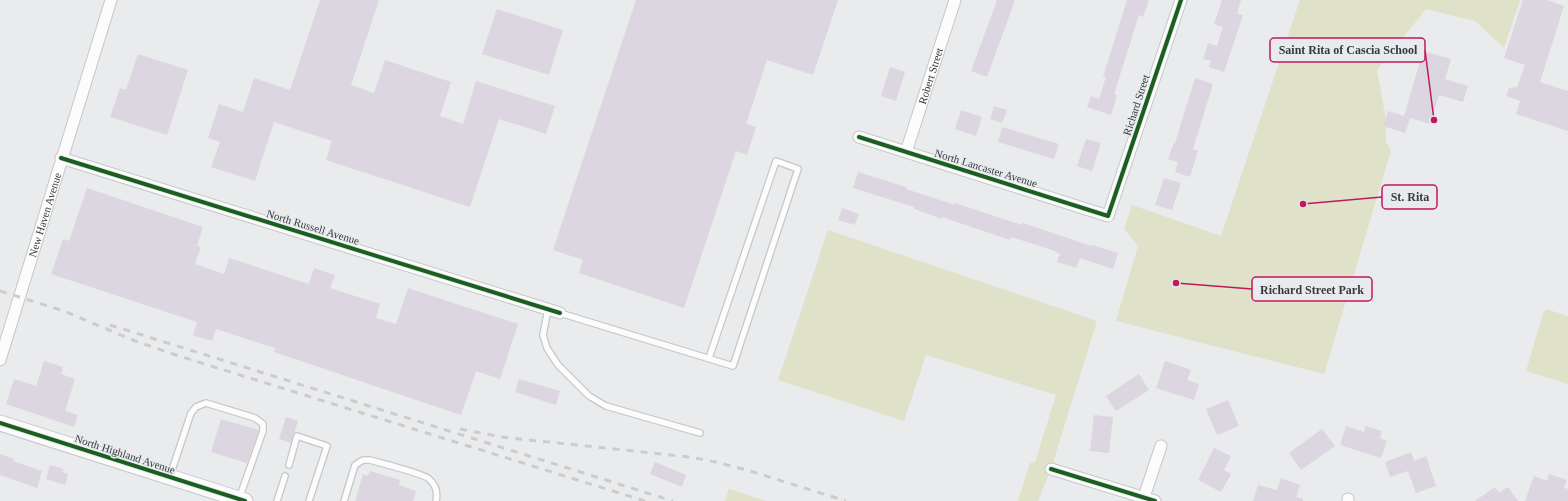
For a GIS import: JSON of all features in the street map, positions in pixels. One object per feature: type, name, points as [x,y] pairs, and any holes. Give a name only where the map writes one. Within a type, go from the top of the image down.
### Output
[{"type":"street","name":"New Haven Avenue","points":[[0,360],[61,158],[111,0]]},
{"type":"street","name":"Robert Street","points":[[906,152],[955,0]]},
{"type":"street","name":"Richard Street","points":[[1108,216],[1180,0]]},
{"type":"street","name":"North Lancaster Avenue","points":[[859,137],[1108,216]]},
{"type":"street","name":"North Russell Avenue","points":[[61,158],[560,313]]},
{"type":"street","name":"North Highland Avenue","points":[[0,423],[242,500]]},
{"type":"street","points":[[1144,497],[1160,446]]},
{"type":"street","points":[[1051,469],[1155,501]]},
{"type":"lane","points":[[560,313],[733,366],[798,168],[776,161],[709,358]]},
{"type":"lane","points":[[548,309],[543,335],[547,348],[558,365],[589,396],[606,406],[700,433]]},
{"type":"lane","points":[[169,477],[191,413],[196,406],[206,403],[255,418],[263,424],[263,432],[249,473],[242,500]]},
{"type":"lane","points":[[288,464],[298,436],[327,446],[309,501]]},
{"type":"lane","points":[[344,501],[355,465],[363,460],[370,460],[428,478],[435,486],[438,493],[436,501]]},
{"type":"lane","points":[[277,501],[285,476]]},
{"type":"green space","points":[[1300,0],[1520,0],[1504,48],[1475,21],[1426,9],[1377,70],[1386,120],[1386,141],[1391,151],[1324,374],[1116,321],[1138,246],[1124,229],[1132,205],[1221,236]]},
{"type":"green space","points":[[828,230],[1097,321],[1051,469],[1038,501],[1018,501],[1030,463],[1035,462],[1056,395],[926,355],[904,421],[778,380]]},
{"type":"green space","points":[[1546,309],[1568,316],[1568,384],[1526,371],[1543,314]]},
{"type":"green space","points":[[729,489],[766,501],[725,501]]},
{"type":"building","points":[[320,0],[379,0],[351,85],[374,93],[385,60],[451,82],[440,116],[463,124],[476,81],[555,106],[546,134],[499,119],[470,207],[326,160],[332,141],[274,122],[255,181],[211,167],[220,142],[208,138],[219,104],[243,112],[254,78],[290,90]]},
{"type":"building","points":[[636,0],[838,0],[813,75],[767,60],[746,124],[756,127],[747,155],[736,151],[684,308],[579,273],[583,260],[553,250]]},
{"type":"building","points":[[997,0],[1015,0],[987,77],[971,71]]},
{"type":"building","points":[[1127,0],[1149,0],[1143,17],[1139,15],[1114,94],[1117,95],[1111,115],[1087,107],[1091,96],[1099,99],[1106,77],[1103,77]]},
{"type":"building","points":[[1222,0],[1241,0],[1237,14],[1243,15],[1224,72],[1209,67],[1211,61],[1203,59],[1208,43],[1217,46],[1223,27],[1214,24]]},
{"type":"building","points":[[1523,0],[1547,0],[1564,6],[1540,82],[1568,91],[1568,131],[1516,114],[1520,101],[1506,96],[1509,88],[1517,87],[1525,65],[1504,58]]},
{"type":"building","points":[[497,9],[563,30],[549,75],[482,54]]},
{"type":"building","points":[[1423,51],[1451,59],[1445,79],[1468,86],[1463,102],[1439,95],[1430,124],[1404,116]]},
{"type":"building","points":[[138,54],[188,70],[167,135],[110,117],[120,88],[126,90]]},
{"type":"building","points":[[890,67],[905,72],[896,101],[881,96]]},
{"type":"building","points":[[1195,78],[1213,84],[1193,149],[1198,151],[1190,177],[1175,172],[1178,162],[1168,159],[1175,143]]},
{"type":"building","points":[[994,106],[1007,110],[1002,123],[990,119]]},
{"type":"building","points":[[961,110],[982,117],[976,136],[955,129]]},
{"type":"building","points":[[1388,111],[1410,118],[1405,133],[1383,126]]},
{"type":"building","points":[[1002,127],[1059,144],[1054,159],[998,142]]},
{"type":"building","points":[[1086,139],[1101,143],[1092,171],[1077,166]]},
{"type":"building","points":[[858,172],[906,187],[906,189],[955,205],[955,203],[1022,225],[1023,223],[1091,246],[1092,245],[1118,253],[1113,269],[1080,258],[1076,268],[1057,262],[1060,254],[1052,250],[1011,237],[1010,240],[942,217],[942,219],[914,209],[914,207],[853,188]]},
{"type":"building","points":[[1164,178],[1181,183],[1172,210],[1155,205]]},
{"type":"building","points":[[87,188],[203,227],[197,246],[201,247],[195,264],[224,274],[229,258],[309,284],[314,268],[335,275],[330,288],[380,304],[376,318],[396,324],[408,288],[518,324],[500,379],[476,371],[461,415],[274,352],[275,348],[216,329],[212,341],[193,335],[197,322],[51,274],[63,239],[69,241]]},
{"type":"building","points":[[842,208],[859,214],[855,225],[838,220]]},
{"type":"building","points":[[44,361],[63,367],[61,374],[75,379],[65,411],[78,415],[74,427],[6,404],[14,379],[36,386]]},
{"type":"building","points":[[1165,361],[1191,370],[1187,380],[1199,384],[1194,400],[1156,388]]},
{"type":"building","points":[[1139,374],[1149,390],[1116,411],[1106,396]]},
{"type":"building","points":[[519,379],[560,391],[556,405],[515,392]]},
{"type":"building","points":[[1228,400],[1239,426],[1217,435],[1206,409]]},
{"type":"building","points":[[1094,415],[1113,417],[1109,453],[1090,451]]},
{"type":"building","points":[[286,417],[298,421],[291,443],[279,439]]},
{"type":"building","points":[[221,419],[259,430],[247,463],[211,452]]},
{"type":"building","points":[[1346,426],[1364,432],[1366,426],[1382,431],[1380,438],[1387,441],[1381,458],[1340,445]]},
{"type":"building","points":[[1322,429],[1335,446],[1301,470],[1289,453]]},
{"type":"building","points":[[1214,448],[1231,456],[1224,470],[1231,474],[1221,492],[1198,480]]},
{"type":"building","points":[[1411,452],[1414,461],[1426,456],[1436,486],[1416,493],[1408,471],[1390,477],[1385,462]]},
{"type":"building","points":[[0,454],[14,459],[13,461],[42,471],[37,488],[0,475]]},
{"type":"building","points":[[655,462],[686,475],[682,487],[650,474]]},
{"type":"building","points":[[50,465],[64,469],[62,472],[68,474],[65,485],[46,479]]},
{"type":"building","points":[[370,471],[400,480],[399,485],[416,491],[413,501],[355,501],[363,474],[368,476]]},
{"type":"building","points":[[1549,474],[1567,480],[1564,488],[1568,489],[1568,501],[1525,501],[1534,476],[1547,481]]},
{"type":"building","points":[[1281,478],[1300,485],[1296,497],[1303,499],[1303,501],[1253,501],[1258,485],[1277,490]]},
{"type":"building","points":[[1495,487],[1499,493],[1508,487],[1518,501],[1475,501]]},
{"type":"railway","points":[[0,291],[64,311],[135,341],[179,356],[645,501]]},
{"type":"railway","points":[[110,325],[673,501]]},
{"type":"railway","points":[[460,429],[502,437],[689,457],[716,462],[747,470],[846,501]]},
{"type":"cycle path","points":[[859,137],[1108,216],[1181,0]]},
{"type":"cycle path","points":[[61,158],[560,313]]},
{"type":"cycle path","points":[[0,423],[245,501]]},
{"type":"cycle path","points":[[1051,469],[1155,501]]},
{"type":"place","name":"Saint Rita of Cascia School","points":[[1434,120]]},
{"type":"place","name":"St. Rita","points":[[1303,204]]},
{"type":"place","name":"Richard Street Park","points":[[1176,283]]}]
